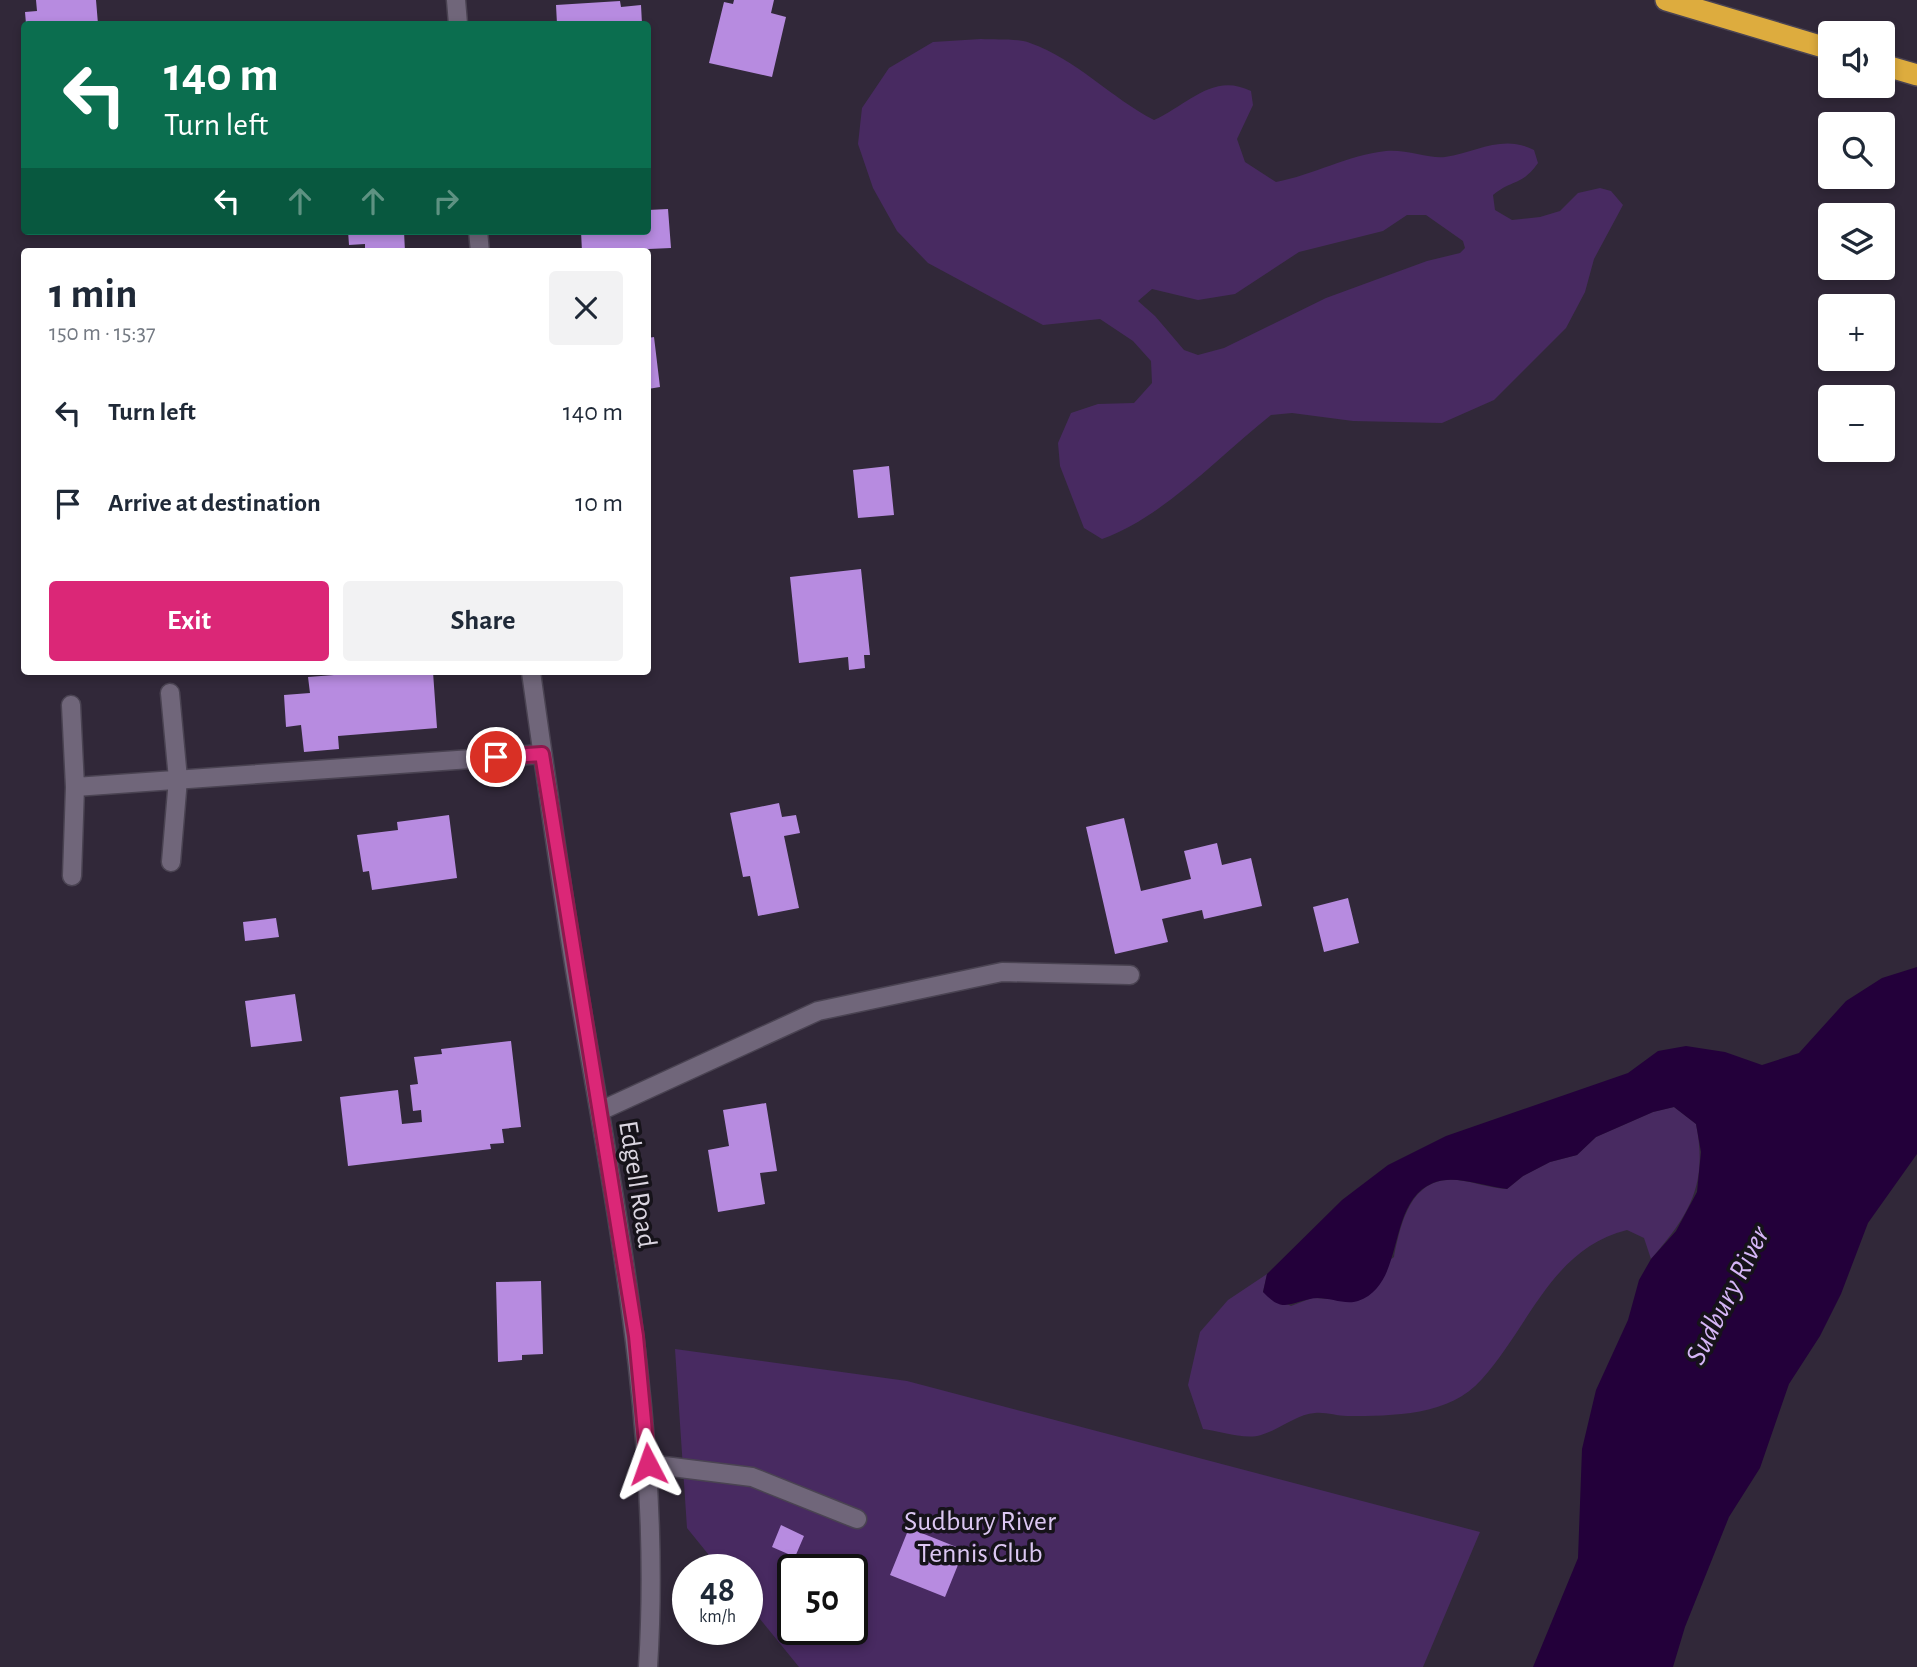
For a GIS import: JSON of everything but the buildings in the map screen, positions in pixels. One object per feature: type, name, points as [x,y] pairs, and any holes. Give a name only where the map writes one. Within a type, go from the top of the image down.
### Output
[{"type":"highway","points":[[1666,0],[1818,45]]},
{"type":"highway","points":[[1895,69],[1917,75]]},
{"type":"main road","points":[[456,0],[458,21]]},
{"type":"main road","name":"Edgell Road","points":[[531,675],[636,1336],[648,1464],[651,1572],[648,1667]]},
{"type":"main road","points":[[170,692],[178,779],[172,862]]},
{"type":"main road","points":[[71,705],[75,787],[72,876]]},
{"type":"main road","points":[[75,787],[542,754]]},
{"type":"main road","points":[[600,1111],[818,1011],[1002,972],[1130,975]]},
{"type":"main road","points":[[648,1464],[752,1477],[856,1519]]},
{"type":"green space","points":[[981,39],[1030,43],[1063,59],[1154,120],[1201,92],[1213,88],[1225,85],[1251,91],[1253,105],[1237,139],[1245,162],[1276,182],[1372,153],[1394,151],[1445,157],[1490,146],[1512,144],[1534,150],[1538,163],[1522,179],[1493,195],[1495,210],[1512,220],[1540,217],[1560,211],[1578,193],[1600,188],[1611,191],[1623,205],[1594,259],[1585,292],[1566,328],[1494,400],[1442,423],[1353,421],[1292,413],[1271,415],[1169,501],[1125,529],[1102,539],[1084,528],[1060,466],[1058,443],[1071,413],[1098,404],[1134,403],[1152,383],[1151,361],[1133,341],[1100,319],[1043,325],[928,263],[897,231],[873,188],[858,144],[862,108],[889,68],[933,42]],"holes":[[[1407,215],[1426,215],[1463,241],[1465,248],[1460,253],[1427,261],[1326,298],[1224,348],[1198,355],[1184,350],[1155,316],[1138,301],[1152,289],[1198,300],[1235,294],[1299,252],[1383,231]]]},
{"type":"green space","points":[[1674,1107],[1696,1124],[1700,1164],[1693,1197],[1665,1243],[1651,1259],[1644,1238],[1627,1230],[1601,1239],[1579,1254],[1544,1292],[1499,1358],[1469,1391],[1437,1407],[1401,1414],[1308,1414],[1268,1433],[1255,1436],[1203,1429],[1188,1385],[1200,1332],[1228,1300],[1267,1274],[1263,1292],[1291,1306],[1312,1298],[1333,1299],[1394,1257],[1405,1216],[1419,1193],[1429,1185],[1457,1180],[1507,1189],[1523,1176],[1550,1162],[1577,1155],[1596,1137],[1653,1112]]},
{"type":"green space","name":"Sudbury River Tennis Club","points":[[675,1349],[907,1381],[1480,1532],[1423,1667],[799,1667],[781,1645],[868,1645],[868,1554],[777,1554],[777,1640],[763,1623],[763,1554],[708,1554],[687,1528]]},
{"type":"water","name":"Sudbury River","points":[[1917,967],[1917,1154],[1868,1223],[1841,1294],[1820,1336],[1789,1384],[1760,1468],[1729,1517],[1685,1627],[1673,1667],[1533,1667],[1578,1558],[1582,1449],[1596,1390],[1628,1320],[1639,1280],[1651,1259],[1676,1231],[1697,1192],[1701,1152],[1696,1124],[1674,1107],[1653,1112],[1596,1137],[1577,1155],[1550,1162],[1523,1176],[1507,1189],[1460,1180],[1433,1183],[1418,1193],[1408,1207],[1384,1278],[1373,1292],[1358,1301],[1316,1298],[1280,1304],[1263,1292],[1267,1274],[1342,1200],[1388,1165],[1446,1136],[1628,1073],[1658,1051],[1686,1046],[1725,1052],[1762,1065],[1799,1053],[1846,1001],[1882,978]]},
{"type":"route","points":[[496,757],[542,754],[575,970],[625,1259],[645,1416],[648,1464]]}]
